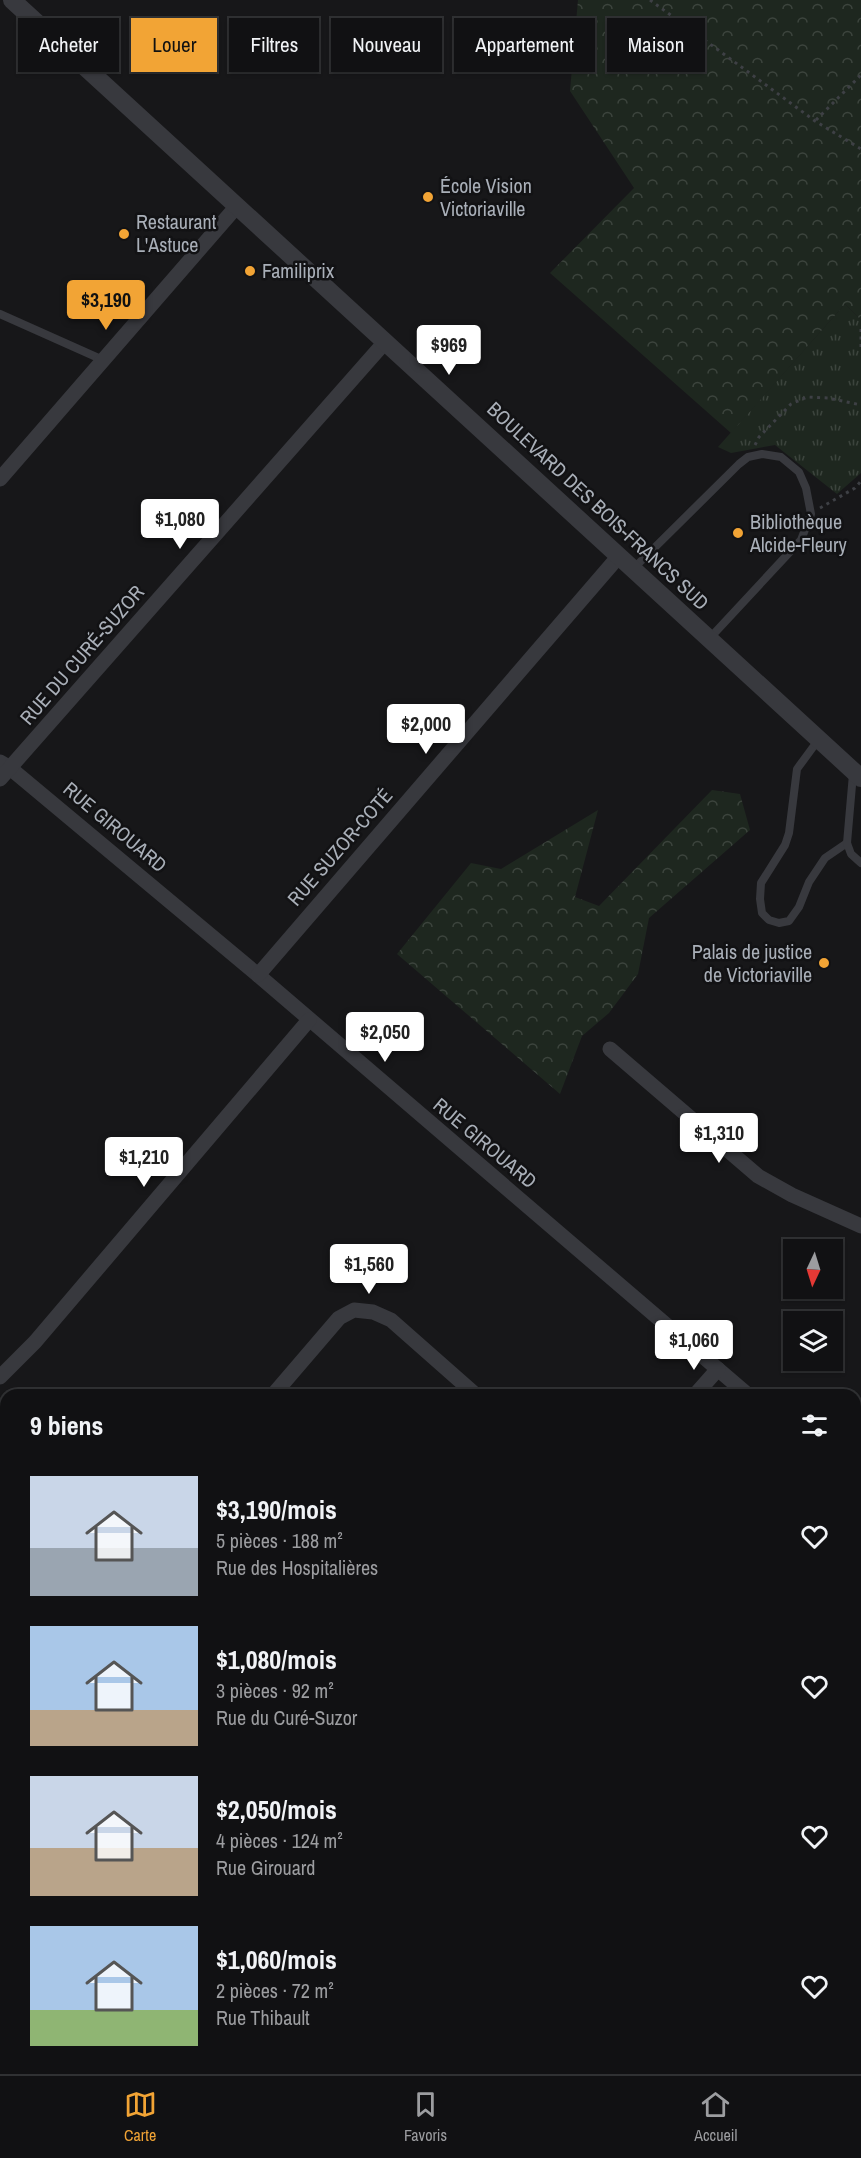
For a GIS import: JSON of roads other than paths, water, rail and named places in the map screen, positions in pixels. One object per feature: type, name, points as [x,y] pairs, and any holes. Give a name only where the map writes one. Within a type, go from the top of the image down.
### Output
[{"type":"street","name":"BOULEVARD DES BOIS-FRANCS SUD","points":[[12,0],[857,774]]},
{"type":"street","points":[[0,479],[237,206]]},
{"type":"street","name":"RUE DU CURÉ-SUZOR","points":[[3,770],[385,342]]},
{"type":"street","name":"RUE SUZOR-COTÉ","points":[[258,975],[619,556]]},
{"type":"street","name":"RUE GIROUARD","points":[[3,770],[258,975],[741,1389]]},
{"type":"street","points":[[0,1377],[35,1342],[309,1020]]},
{"type":"street","points":[[610,1049],[759,1176],[792,1195],[861,1226]]},
{"type":"street","points":[[278,1389],[339,1318],[354,1310],[373,1312],[391,1320],[469,1389]]},
{"type":"street","points":[[700,1389],[718,1369]]},
{"type":"lane","points":[[0,314],[103,360]]},
{"type":"lane","points":[[633,569],[748,457],[762,454],[781,457],[798,472],[806,488],[811,514],[801,540],[709,639]]},
{"type":"lane","points":[[819,739],[797,770],[789,833],[785,845],[761,883],[762,913],[769,920],[779,923],[789,921],[799,907],[809,882],[825,858],[847,843]]},
{"type":"lane","points":[[857,774],[847,843],[851,854],[861,863]]},
{"type":"place","name":"École Vision Victoriaville","points":[[428,197]]},
{"type":"place","name":"Restaurant L'Astuce","points":[[124,234]]},
{"type":"place","name":"Familiprix","points":[[250,271]]},
{"type":"place","name":"Bibliothèque Alcide-Fleury","points":[[738,533]]},
{"type":"place","name":"Palais de justice de Victoriaville","points":[[824,963]]}]
